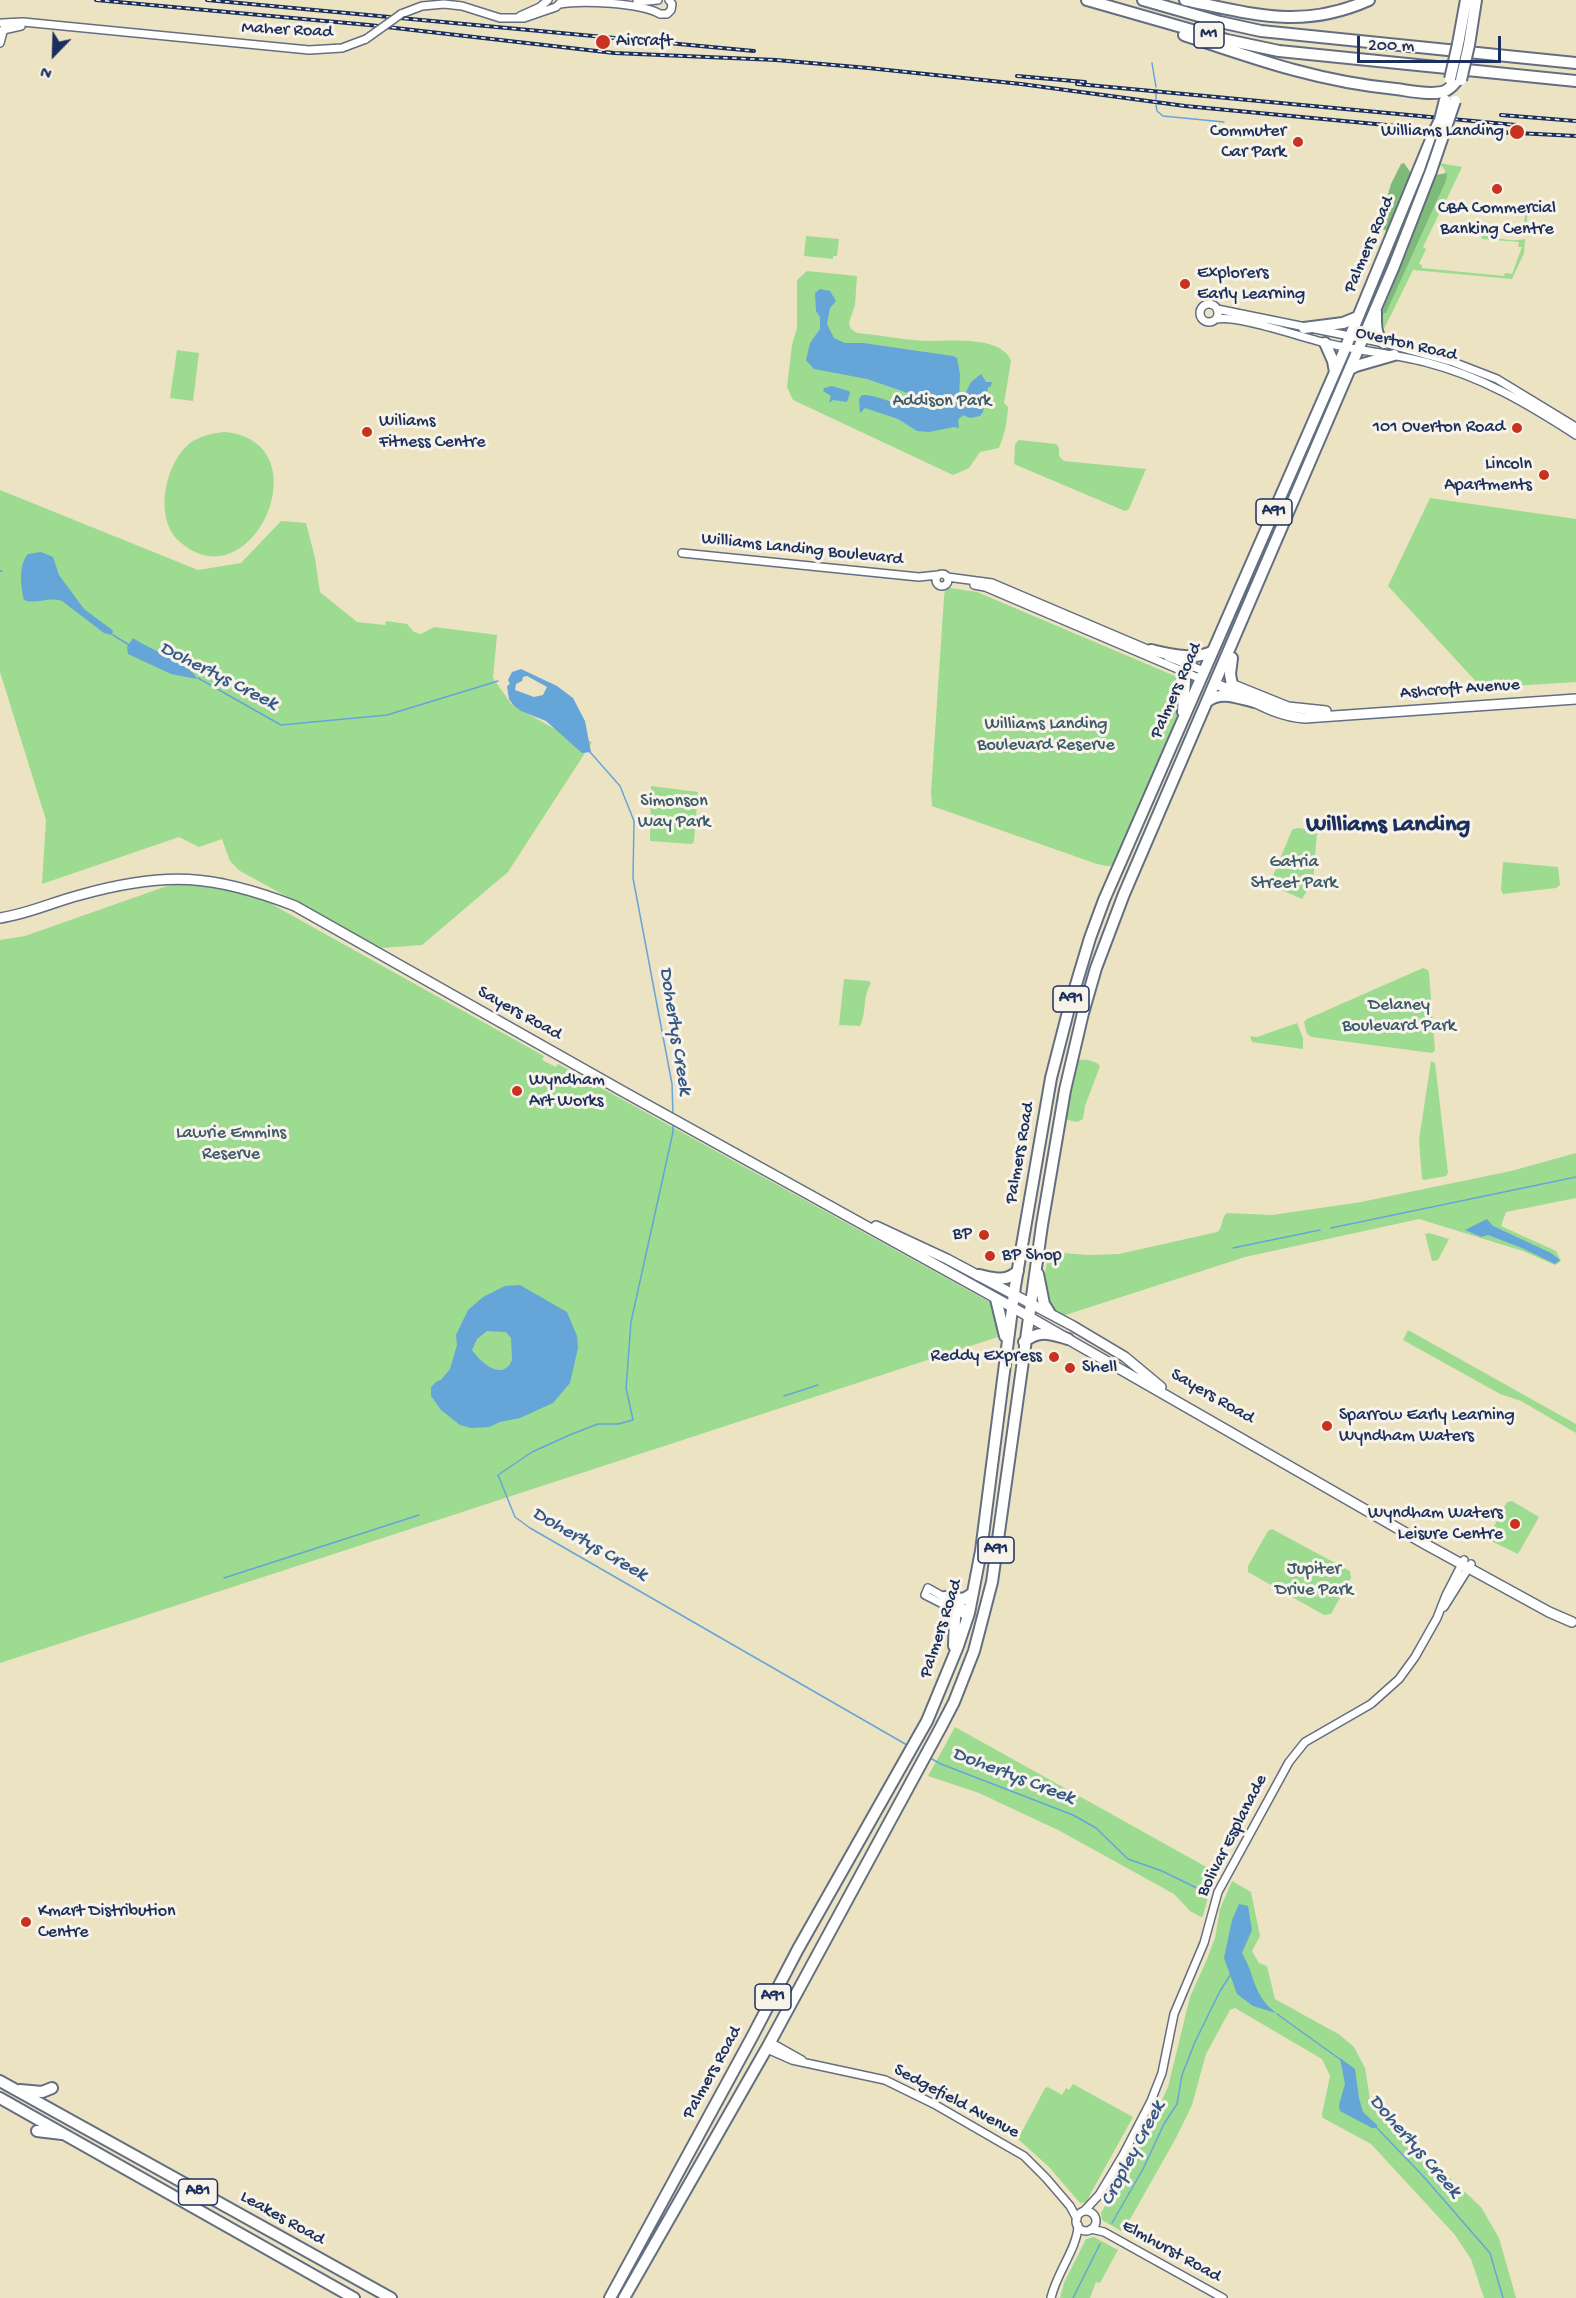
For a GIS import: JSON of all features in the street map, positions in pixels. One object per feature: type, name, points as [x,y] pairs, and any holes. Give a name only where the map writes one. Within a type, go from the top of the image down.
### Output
[{"type":"highway","name":"M1","points":[[1087,0],[1227,40],[1279,51],[1576,81]]},
{"type":"highway","name":"M1","points":[[1143,0],[1261,31],[1576,63]]},
{"type":"highway","points":[[1185,0],[1270,17],[1290,18],[1332,14],[1370,0]]},
{"type":"highway","name":"Palmers Road","points":[[609,2298],[798,1949],[927,1721],[953,1661],[968,1614],[982,1540],[1012,1306],[1051,1078],[1081,968],[1104,900],[1358,316],[1447,127],[1460,77],[1466,0]]},
{"type":"highway","name":"Palmers Road","points":[[624,2298],[768,2045],[941,1727],[954,1702],[974,1651],[992,1582],[1036,1264],[1065,1090],[1087,996],[1109,930],[1376,309],[1425,170],[1447,90],[1476,0]]},
{"type":"highway","points":[[1108,6],[1139,21],[1282,68],[1325,79],[1428,93],[1447,90],[1460,77]]},
{"type":"highway","points":[[1428,93],[1437,102],[1435,130]]},
{"type":"highway","points":[[1376,309],[1377,333],[1379,339],[1384,343]]},
{"type":"highway","points":[[1304,328],[1343,323],[1358,316]]},
{"type":"highway","points":[[1325,343],[1333,360],[1335,372]]},
{"type":"highway","points":[[1350,369],[1394,355]]},
{"type":"highway","points":[[1232,685],[1230,665],[1237,634]]},
{"type":"highway","points":[[1151,651],[1198,655],[1207,655],[1213,651]]},
{"type":"highway","points":[[1182,671],[1185,680],[1182,721]]},
{"type":"highway","points":[[1202,675],[1217,681]]},
{"type":"highway","points":[[1208,701],[1213,697],[1226,696],[1255,702]]},
{"type":"highway","points":[[1036,1264],[1044,1304],[1049,1312]]},
{"type":"highway","points":[[978,1275],[1004,1279],[1012,1277],[1018,1271]]},
{"type":"highway","points":[[996,1299],[1001,1314],[1006,1348]]},
{"type":"highway","points":[[1024,1342],[1042,1333],[1068,1340]]},
{"type":"highway","points":[[945,1597],[964,1599],[973,1593]]},
{"type":"highway","points":[[951,1610],[955,1617],[953,1661]]},
{"type":"highway","points":[[968,1614],[984,1619]]},
{"type":"highway","points":[[752,2037],[768,2045]]},
{"type":"highway","name":"Leakes Road","points":[[0,2082],[391,2298]]},
{"type":"highway","points":[[14,2089],[42,2092],[52,2088]]},
{"type":"highway","name":"Leakes Road","points":[[0,2098],[354,2298]]},
{"type":"highway","points":[[36,2131],[68,2135]]},
{"type":"main road","name":"Ashcroft Avenue","points":[[1217,681],[1288,707],[1346,714]]},
{"type":"main road","name":"Ashcroft Avenue","points":[[1217,681],[1273,712],[1293,717],[1576,699]]},
{"type":"main road","name":"Sayers Road","points":[[0,918],[140,880],[180,879],[220,882],[255,891],[295,906],[1574,1623]]},
{"type":"main road","name":"Sayers Road","points":[[832,1207],[922,1246],[1049,1312],[1108,1346],[1162,1388],[1257,1444]]},
{"type":"street","points":[[515,18],[540,7],[548,0],[552,4],[574,2],[635,6],[667,14],[672,4],[669,0]]},
{"type":"street","points":[[612,0],[642,2],[658,0],[656,8],[660,14]]},
{"type":"street","name":"Maher Road","points":[[1,28],[23,22],[45,26],[318,51],[342,48],[366,39],[401,14],[422,6],[444,4],[462,6],[500,18],[515,18],[530,17],[561,3]]},
{"type":"street","points":[[0,43],[1,28]]},
{"type":"street","points":[[1208,304],[1217,309],[1216,319],[1211,322],[1206,321],[1202,317],[1202,307],[1208,304]]},
{"type":"street","name":"Overton Road","points":[[1217,309],[1325,343],[1384,343],[1453,362],[1497,379],[1576,427]]},
{"type":"street","name":"Overton Road","points":[[1216,319],[1230,318],[1304,328],[1394,355],[1445,367],[1486,383],[1526,403],[1576,435]]},
{"type":"street","name":"Williams Landing Boulevard","points":[[682,553],[938,579],[943,574],[947,580]]},
{"type":"street","points":[[947,580],[992,583],[1202,675]]},
{"type":"street","points":[[947,580],[985,587],[1182,671],[1202,675]]},
{"type":"street","name":"Bolivar Esplanade","points":[[1083,2211],[1099,2195],[1137,2129],[1158,2084],[1174,2014],[1204,1943],[1218,1892],[1293,1755],[1305,1743],[1365,1708],[1394,1685],[1415,1657],[1466,1564]]},
{"type":"street","points":[[928,1588],[945,1597],[968,1614],[951,1610],[925,1595],[928,1588]]},
{"type":"street","name":"Sedgefield Avenue","points":[[768,2045],[792,2060],[885,2080],[1013,2148],[1038,2169],[1070,2206],[1077,2222]]},
{"type":"street","name":"Bolivar Esplanade","points":[[1096,2219],[1099,2195]]},
{"type":"street","name":"Sedgefield Avenue","points":[[1070,2206],[1083,2211]]},
{"type":"street","points":[[1050,2298],[1061,2267],[1076,2239],[1089,2229],[1096,2219],[1091,2212],[1083,2211],[1077,2222],[1076,2239]]},
{"type":"street","name":"Elmhurst Road","points":[[1096,2219],[1104,2232]]},
{"type":"street","points":[[1077,2222],[1081,2229],[1089,2229]]},
{"type":"street","name":"Elmhurst Road","points":[[1089,2229],[1104,2232],[1223,2298]]},
{"type":"green space","points":[[1404,163],[1411,173],[1388,231],[1378,228],[1391,184],[1401,164]]},
{"type":"green space","points":[[1439,163],[1462,167],[1443,207],[1442,215],[1439,214],[1423,247],[1426,249],[1419,264],[1422,268],[1504,276],[1505,273],[1512,274],[1522,247],[1518,247],[1519,242],[1482,239],[1482,235],[1509,240],[1525,239],[1524,253],[1512,279],[1413,270],[1384,329],[1381,314],[1386,313],[1446,181],[1445,170]]},
{"type":"green space","points":[[1447,173],[1446,181],[1386,313],[1381,314],[1435,175]]},
{"type":"green space","points":[[1500,203],[1528,206],[1526,235],[1487,231],[1488,224],[1489,228],[1520,230],[1520,227],[1524,227],[1525,213],[1522,212],[1522,206]]},
{"type":"green space","points":[[806,236],[839,239],[837,256],[833,256],[833,259],[804,256]]},
{"type":"green space","name":"Addison Park","points":[[807,271],[857,276],[855,305],[849,323],[851,329],[857,333],[923,341],[976,342],[998,347],[1006,353],[1011,361],[1004,403],[1008,407],[999,448],[980,452],[969,468],[953,475],[793,400],[787,387],[792,345],[797,328],[797,280]]},
{"type":"green space","points":[[177,350],[199,353],[193,401],[170,398]]},
{"type":"green space","points":[[225,432],[255,442],[270,462],[274,488],[267,514],[252,538],[231,553],[207,556],[180,542],[172,532],[167,520],[166,491],[174,464],[190,443],[207,435]]},
{"type":"green space","points":[[1019,440],[1056,444],[1059,448],[1059,456],[1064,461],[1146,469],[1129,509],[1125,511],[1014,464],[1015,444]]},
{"type":"green space","points":[[0,490],[198,570],[241,563],[281,521],[306,523],[315,558],[320,592],[357,622],[385,625],[386,621],[407,624],[414,632],[421,634],[434,627],[497,635],[493,678],[512,705],[555,729],[592,742],[508,872],[422,945],[381,948],[240,871],[230,861],[222,839],[199,847],[179,837],[42,884],[46,820],[0,672]]},
{"type":"green space","points":[[1430,498],[1576,519],[1576,682],[1482,688],[1388,586]]},
{"type":"green space","name":"Williams Landing Boulevard Reserve","points":[[950,588],[977,592],[1182,679],[1183,700],[1118,865],[1097,864],[932,806],[944,597],[945,591]]},
{"type":"green space","name":"Simonson Way Park","points":[[651,786],[698,792],[692,844],[650,841]]},
{"type":"green space","name":"Gatria Street Park","points":[[1297,828],[1314,830],[1317,833],[1313,881],[1302,899],[1270,883],[1292,830]]},
{"type":"green space","points":[[1503,862],[1558,867],[1560,885],[1556,888],[1503,894],[1501,890]]},
{"type":"green space","name":"Lawrie Emmins Reserve","points":[[223,877],[544,1056],[542,1060],[556,1067],[558,1064],[995,1305],[1001,1336],[0,1663],[0,940],[25,936],[167,886]]},
{"type":"green space","name":"Delaney Boulevard Park","points":[[1423,968],[1429,973],[1435,1050],[1432,1053],[1312,1037],[1307,1034],[1304,1022],[1307,1019]]},
{"type":"green space","points":[[844,979],[871,983],[866,994],[860,1026],[839,1025]]},
{"type":"green space","points":[[1297,1023],[1303,1038],[1303,1049],[1252,1042],[1250,1036],[1257,1037]]},
{"type":"green space","points":[[1076,1060],[1090,1060],[1100,1066],[1085,1106],[1083,1119],[1077,1122],[1063,1119]]},
{"type":"green space","points":[[1431,1061],[1435,1063],[1448,1173],[1446,1176],[1424,1180],[1422,1179],[1419,1140]]},
{"type":"green space","points":[[1576,1153],[1576,1198],[1506,1212],[1501,1226],[1556,1251],[1561,1261],[1555,1265],[1523,1251],[1419,1219],[1245,1257],[1050,1320],[1016,1301],[1045,1291],[1044,1279],[1049,1252],[1089,1255],[1119,1254],[1217,1232],[1227,1213],[1272,1215],[1361,1202],[1511,1171]]},
{"type":"green space","points":[[1425,1234],[1449,1239],[1438,1260],[1432,1261]]},
{"type":"green space","points":[[1408,1330],[1576,1424],[1576,1433],[1521,1401],[1500,1394],[1403,1340]]},
{"type":"green space","name":"Wyndham Waters Leisure Centre","points":[[1512,1501],[1539,1517],[1518,1554],[1487,1539],[1507,1502]]},
{"type":"green space","name":"Jupiter Drive Park","points":[[1272,1529],[1350,1571],[1351,1578],[1331,1614],[1324,1615],[1248,1572],[1248,1566],[1268,1531]]},
{"type":"green space","points":[[955,1727],[1219,1874],[1208,1897],[1203,1916],[1190,1911],[1174,1894],[1060,1831],[979,1793],[928,1776]]},
{"type":"green space","points":[[1232,1881],[1251,1892],[1260,1936],[1252,1951],[1259,1963],[1267,1966],[1275,1999],[1340,2035],[1354,2047],[1365,2068],[1370,2099],[1379,2111],[1481,2207],[1499,2238],[1516,2298],[1484,2298],[1471,2259],[1455,2235],[1371,2144],[1323,2118],[1330,2076],[1322,2059],[1235,2008],[1230,2010],[1206,2054],[1192,2105],[1176,2138],[1124,2230],[1121,2231],[1102,2220],[1101,2213],[1153,2120],[1168,2087],[1190,1997],[1215,1938],[1220,1909]]},
{"type":"green space","points":[[1073,2084],[1133,2117],[1086,2202],[1080,2203],[1049,2167],[1018,2139],[1045,2088],[1048,2087],[1062,2095],[1066,2088],[1069,2090]]},
{"type":"green space","points":[[1094,2237],[1118,2250],[1100,2283],[1096,2282],[1090,2298],[1060,2298],[1064,2283],[1086,2239]]},
{"type":"water","points":[[820,289],[830,291],[836,301],[830,308],[827,324],[834,338],[845,343],[863,343],[957,358],[960,374],[959,401],[961,402],[971,382],[981,374],[986,382],[992,382],[980,416],[970,418],[963,415],[958,420],[959,428],[929,432],[917,431],[898,419],[865,408],[860,413],[859,399],[862,395],[901,403],[906,403],[909,399],[907,393],[867,379],[814,369],[806,360],[810,343],[820,329],[815,293]]},
{"type":"water","points":[[832,386],[849,391],[847,402],[833,400],[829,403],[831,396],[823,391],[824,388]]},
{"type":"water","points":[[41,552],[53,557],[59,575],[84,609],[111,629],[112,635],[104,633],[62,601],[24,600],[21,583],[23,564],[28,554]]},
{"type":"water","points":[[133,638],[179,663],[197,679],[171,674],[128,654],[127,647]]},
{"type":"water","points":[[521,669],[557,686],[573,698],[585,721],[591,752],[582,753],[546,721],[521,711],[513,705],[509,699],[507,686],[510,684],[508,680],[512,672]],"holes":[[[527,676],[547,687],[543,695],[534,697],[515,690],[516,684]]]},
{"type":"water","points":[[1487,1219],[1493,1226],[1551,1253],[1560,1260],[1555,1264],[1488,1235],[1481,1237],[1465,1230]]},
{"type":"water","points":[[520,1285],[567,1312],[577,1336],[578,1348],[570,1383],[553,1403],[520,1418],[489,1427],[471,1428],[460,1425],[441,1410],[431,1396],[431,1387],[450,1369],[457,1345],[456,1335],[468,1310],[483,1297],[505,1286]],"holes":[[[487,1331],[506,1332],[511,1338],[512,1360],[503,1370],[498,1370],[486,1365],[472,1350],[477,1339]]]},
{"type":"water","points":[[1239,1904],[1248,1906],[1252,1930],[1242,1953],[1258,1992],[1276,2013],[1253,2006],[1237,1994],[1224,1958],[1232,1920]]},
{"type":"water","points":[[1340,2058],[1355,2069],[1363,2112],[1377,2125],[1377,2128],[1372,2128],[1340,2111],[1339,2105],[1345,2084]]},
{"type":"waterway","points":[[1152,63],[1156,87]]},
{"type":"waterway","points":[[1156,94],[1156,101]]},
{"type":"waterway","points":[[1156,105],[1157,111],[1163,116],[1224,122]]},
{"type":"waterway","name":"Dohertys Creek","points":[[113,635],[129,645]]},
{"type":"waterway","name":"Dohertys Creek","points":[[198,678],[281,725],[387,715],[498,681]]},
{"type":"waterway","name":"Dohertys Creek","points":[[590,752],[620,786],[634,821],[633,878],[672,1084],[673,1114]]},
{"type":"waterway","name":"Dohertys Creek","points":[[673,1125],[631,1322],[626,1388],[633,1420],[618,1424],[598,1424],[572,1434],[532,1452],[498,1475],[515,1517],[530,1528],[907,1745]]},
{"type":"waterway","points":[[1331,1228],[1576,1177]]},
{"type":"waterway","points":[[1233,1248],[1320,1230]]},
{"type":"waterway","points":[[784,1396],[818,1385]]},
{"type":"waterway","points":[[224,1578],[419,1515]]},
{"type":"waterway","name":"Dohertys Creek","points":[[930,1758],[1073,1815],[1096,1828],[1128,1859],[1162,1871],[1207,1893]]},
{"type":"waterway","name":"Cropley Creek","points":[[1112,2223],[1143,2169],[1164,2124],[1177,2104],[1182,2075],[1195,2042],[1231,1974]]},
{"type":"waterway","name":"Dohertys Creek","points":[[1277,2014],[1341,2060]]},
{"type":"waterway","name":"Dohertys Creek","points":[[1377,2128],[1423,2176],[1490,2253],[1503,2298]]},
{"type":"waterway","name":"Cropley Creek","points":[[1073,2298],[1100,2244]]},
{"type":"railway","points":[[96,0],[369,25],[614,53],[776,60],[868,68],[1021,84],[1185,106],[1418,128],[1576,136]]},
{"type":"railway","points":[[207,0],[754,51]]},
{"type":"railway","points":[[1017,76],[1085,82]]},
{"type":"railway","points":[[1077,84],[1516,125]]},
{"type":"railway","points":[[1501,115],[1576,121]]},
{"type":"place","name":"Aircraft","points":[[603,42]]},
{"type":"place","name":"Williams Landing","points":[[1517,132]]},
{"type":"place","name":"Commuter Car Park","points":[[1298,142]]},
{"type":"place","name":"CBA Commercial Banking Centre","points":[[1497,189]]},
{"type":"place","name":"Explorers Early Learning","points":[[1185,284]]},
{"type":"place","name":"101 Overton Road","points":[[1517,428]]},
{"type":"place","name":"Wiliams Fitness Centre","points":[[367,432]]},
{"type":"place","name":"Lincoln Apartments","points":[[1544,475]]},
{"type":"place","name":"Wyndham Art Works","points":[[517,1091]]},
{"type":"place","name":"BP","points":[[984,1235]]},
{"type":"place","name":"BP Shop","points":[[990,1256]]},
{"type":"place","name":"Reddy Express","points":[[1054,1357]]},
{"type":"place","name":"Shell","points":[[1070,1368]]},
{"type":"place","name":"Sparrow Early Learning Wyndham Waters","points":[[1327,1426]]},
{"type":"place","name":"Wyndham Waters Leisure Centre","points":[[1515,1524]]},
{"type":"place","name":"Kmart Distribution Centre","points":[[26,1922]]},
{"type":"district","name":"Williams Landing","points":[[1388,826]]}]
